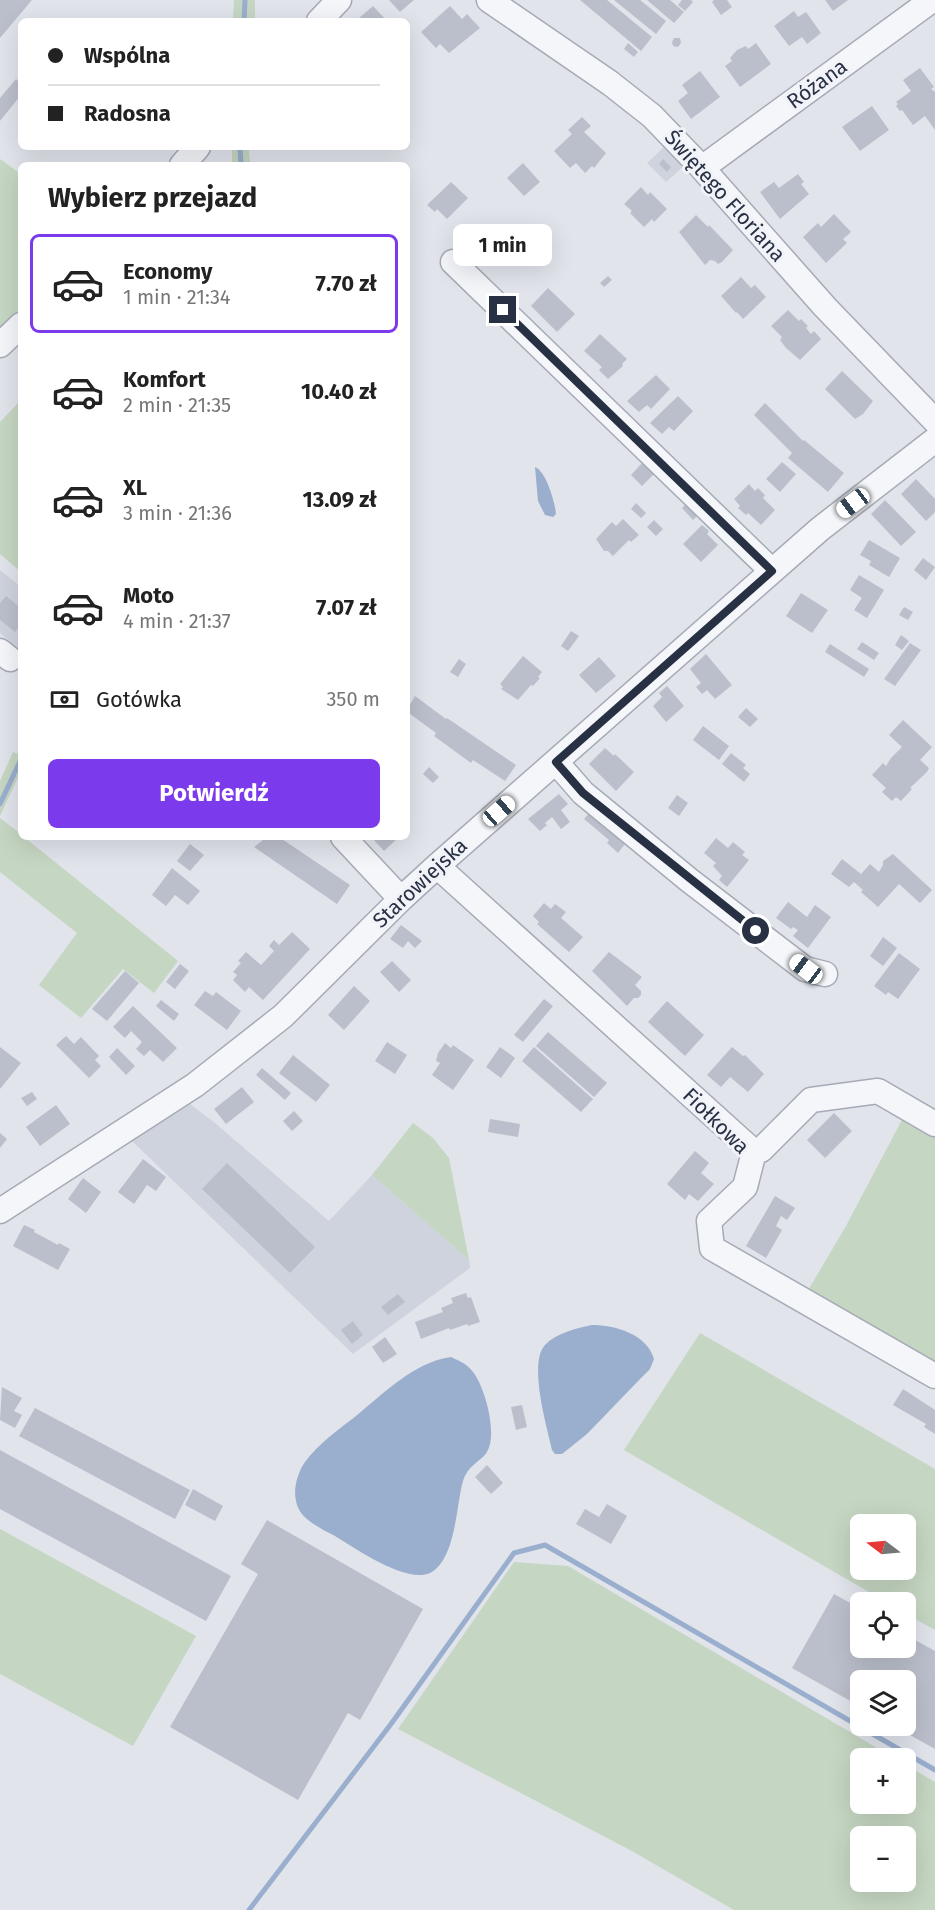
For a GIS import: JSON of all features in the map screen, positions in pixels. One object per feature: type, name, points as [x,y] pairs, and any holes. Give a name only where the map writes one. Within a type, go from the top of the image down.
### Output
[{"type":"street","points":[[322,18],[339,0]]},
{"type":"street","name":"Świętego Floriana","points":[[489,0],[610,83],[652,116],[702,168],[825,307],[935,421]]},
{"type":"street","name":"Różana","points":[[702,168],[932,0]]},
{"type":"street","points":[[185,162],[195,150]]},
{"type":"street","points":[[453,262],[772,571]]},
{"type":"street","points":[[0,345],[18,328]]},
{"type":"street","name":"Starowiejska","points":[[0,1211],[195,1085],[284,1016],[436,866],[820,529],[935,440]]},
{"type":"street","points":[[556,762],[583,793],[689,880],[806,969],[825,974]]},
{"type":"street","points":[[346,840],[401,899]]},
{"type":"street","name":"Fiołkowa","points":[[436,866],[754,1152],[745,1187],[709,1221],[712,1248],[935,1376]]},
{"type":"street","points":[[754,1152],[761,1150],[811,1100],[878,1091],[935,1124]]},
{"type":"shaded area","points":[[665,146],[685,165],[666,182],[647,163]]},
{"type":"shaded area","points":[[0,570],[18,585],[18,648],[0,633]]},
{"type":"shaded area","points":[[190,1104],[329,1221],[372,1175],[469,1260],[470,1268],[353,1354],[132,1141]]},
{"type":"green space","points":[[234,0],[255,0],[255,18],[233,18]]},
{"type":"green space","points":[[232,150],[249,150],[250,162],[232,162]]},
{"type":"green space","points":[[0,159],[18,172],[18,314],[0,332]]},
{"type":"green space","points":[[18,403],[18,569],[0,554],[0,422]]},
{"type":"green space","points":[[13,752],[18,754],[18,777],[0,816],[0,781]]},
{"type":"green space","points":[[0,818],[18,832],[18,840],[28,840],[178,961],[154,993],[123,969],[81,1018],[39,985],[77,933],[0,872]]},
{"type":"green space","points":[[904,1116],[935,1134],[935,1365],[807,1292],[846,1226]]},
{"type":"green space","points":[[413,1123],[433,1138],[449,1158],[469,1260],[372,1175]]},
{"type":"green space","points":[[700,1333],[935,1469],[935,1630],[916,1620],[916,1592],[869,1592],[624,1450]]},
{"type":"green space","points":[[0,1529],[196,1636],[133,1746],[0,1674]]},
{"type":"green space","points":[[514,1562],[568,1566],[850,1732],[850,1736],[857,1736],[877,1748],[850,1748],[850,1814],[916,1814],[916,1771],[935,1782],[935,1910],[734,1910],[630,1850],[398,1729]]},
{"type":"water","points":[[535,467],[543,474],[549,487],[556,514],[553,517],[545,515],[538,501]]},
{"type":"water","points":[[592,1325],[620,1329],[637,1337],[645,1343],[654,1359],[650,1369],[587,1434],[562,1454],[555,1454],[552,1450],[540,1396],[538,1366],[540,1354],[545,1345],[555,1337],[573,1329]]},
{"type":"water","points":[[451,1357],[471,1369],[482,1388],[490,1421],[490,1442],[486,1454],[469,1470],[463,1481],[454,1531],[445,1557],[430,1573],[408,1574],[368,1556],[306,1518],[298,1507],[295,1496],[298,1475],[316,1449],[388,1389],[424,1365]]},
{"type":"building","points":[[0,0],[32,0],[0,38]]},
{"type":"building","points":[[389,0],[414,0],[400,12]]},
{"type":"building","points":[[580,0],[607,0],[652,37],[641,51]]},
{"type":"building","points":[[614,0],[640,0],[666,21],[656,34]]},
{"type":"building","points":[[647,0],[670,0],[684,12],[674,23]]},
{"type":"building","points":[[682,0],[693,2],[685,11],[678,5]]},
{"type":"building","points":[[727,0],[732,7],[721,15],[712,2]]},
{"type":"building","points":[[825,0],[848,0],[833,11]]},
{"type":"building","points":[[373,6],[384,18],[359,18]]},
{"type":"building","points":[[450,6],[462,19],[467,14],[480,28],[449,53],[440,44],[436,48],[421,32]]},
{"type":"building","points":[[794,11],[798,17],[806,12],[821,33],[807,44],[802,37],[789,46],[774,26]]},
{"type":"building","points":[[674,38],[680,38],[681,43],[678,47],[673,46]]},
{"type":"building","points":[[628,43],[638,52],[634,57],[624,49]]},
{"type":"building","points":[[756,43],[771,64],[740,87],[725,66],[732,61],[730,58],[737,50],[746,46],[748,49]]},
{"type":"building","points":[[920,68],[934,87],[931,89],[935,92],[935,130],[925,116],[913,125],[902,110],[900,111],[896,106],[898,104],[896,102],[911,91],[903,80]]},
{"type":"building","points":[[700,71],[720,97],[691,119],[678,101],[688,93],[682,85]]},
{"type":"building","points":[[16,79],[18,99],[0,121],[0,98]]},
{"type":"building","points":[[872,106],[889,130],[860,151],[842,127]]},
{"type":"building","points":[[582,117],[591,126],[584,132],[606,153],[594,168],[592,166],[585,173],[576,163],[570,168],[554,151],[572,134],[568,130]]},
{"type":"building","points":[[663,159],[671,167],[667,172],[659,164]]},
{"type":"building","points":[[523,163],[540,182],[524,196],[507,178]]},
{"type":"building","points":[[798,174],[804,182],[801,184],[809,194],[780,219],[760,192],[774,182],[779,188]]},
{"type":"building","points":[[451,182],[468,198],[447,219],[437,209],[435,212],[427,205]]},
{"type":"building","points":[[641,187],[648,195],[650,192],[667,209],[654,222],[652,219],[644,227],[624,204]]},
{"type":"building","points":[[834,214],[851,232],[843,239],[847,243],[826,263],[803,237],[818,223],[821,227]]},
{"type":"building","points":[[696,215],[733,250],[718,264],[710,260],[705,265],[679,232]]},
{"type":"building","points":[[608,276],[612,280],[604,287],[600,283]]},
{"type":"building","points":[[741,277],[751,288],[755,285],[766,297],[743,319],[721,296]]},
{"type":"building","points":[[548,288],[575,314],[557,332],[531,306]]},
{"type":"building","points":[[788,310],[808,326],[806,328],[811,334],[814,331],[821,339],[800,360],[786,348],[780,340],[782,337],[771,326]]},
{"type":"building","points":[[600,334],[627,359],[622,364],[623,366],[608,379],[599,370],[602,367],[584,351]]},
{"type":"building","points":[[842,371],[873,401],[863,414],[855,419],[825,389]]},
{"type":"building","points":[[656,375],[670,389],[651,409],[647,405],[639,412],[627,401]]},
{"type":"building","points":[[678,396],[693,411],[674,431],[669,427],[662,434],[650,423]]},
{"type":"building","points":[[765,403],[803,441],[844,473],[828,492],[788,458],[792,453],[754,415]]},
{"type":"building","points":[[782,462],[796,474],[780,492],[766,479]]},
{"type":"building","points":[[642,463],[654,474],[642,486],[631,475]]},
{"type":"building","points":[[916,479],[935,499],[935,512],[926,521],[901,494]]},
{"type":"building","points":[[749,484],[755,491],[758,488],[765,495],[763,498],[775,510],[761,525],[748,513],[746,515],[738,508],[740,506],[734,499]]},
{"type":"building","points":[[885,500],[916,532],[901,546],[871,514]]},
{"type":"building","points":[[689,501],[700,513],[693,520],[682,508]]},
{"type":"building","points":[[636,503],[646,513],[641,518],[631,509]]},
{"type":"building","points":[[623,519],[639,535],[631,542],[629,540],[613,556],[608,551],[604,551],[596,539],[612,522],[616,526]]},
{"type":"building","points":[[654,520],[663,529],[656,536],[647,527]]},
{"type":"building","points":[[702,525],[718,545],[701,562],[683,544]]},
{"type":"building","points":[[869,540],[900,558],[889,577],[869,565],[871,561],[860,555]]},
{"type":"building","points":[[923,558],[935,567],[926,580],[914,570]]},
{"type":"building","points":[[859,575],[884,590],[867,618],[854,610],[862,598],[850,590]]},
{"type":"building","points":[[801,593],[828,610],[812,633],[786,616]]},
{"type":"building","points":[[6,596],[18,606],[18,628],[15,632],[0,620],[0,603]]},
{"type":"building","points":[[904,607],[913,612],[908,620],[899,615]]},
{"type":"building","points":[[571,631],[579,636],[568,651],[561,646]]},
{"type":"building","points":[[901,635],[909,641],[902,650],[895,645]]},
{"type":"building","points":[[862,642],[879,653],[874,660],[857,649]]},
{"type":"building","points":[[910,643],[921,650],[895,686],[884,679]]},
{"type":"building","points":[[830,644],[869,669],[864,677],[825,652]]},
{"type":"building","points":[[706,654],[732,685],[715,699],[707,690],[702,694],[696,687],[701,683],[690,669]]},
{"type":"building","points":[[523,656],[542,672],[538,677],[540,678],[518,700],[501,689],[503,687],[500,684]]},
{"type":"building","points":[[599,657],[616,676],[596,693],[579,675]]},
{"type":"building","points":[[459,659],[466,664],[458,677],[450,672]]},
{"type":"building","points":[[667,686],[684,706],[666,722],[653,706],[662,697],[659,693]]},
{"type":"building","points":[[415,696],[516,765],[505,781],[473,760],[471,763],[434,736],[436,733],[410,714],[410,704]]},
{"type":"building","points":[[746,708],[758,719],[750,727],[738,717]]},
{"type":"building","points":[[903,720],[932,747],[920,760],[929,768],[927,772],[910,788],[912,789],[901,801],[896,797],[892,801],[882,792],[886,788],[872,775],[883,763],[886,766],[902,747],[889,735]]},
{"type":"building","points":[[703,726],[729,746],[719,760],[693,740]]},
{"type":"building","points":[[605,748],[634,772],[616,791],[589,764]]},
{"type":"building","points":[[731,753],[746,765],[743,768],[750,774],[744,782],[722,764]]},
{"type":"building","points":[[429,767],[439,777],[433,783],[423,774]]},
{"type":"building","points":[[559,794],[568,804],[561,810],[570,822],[561,829],[552,817],[540,831],[528,819]]},
{"type":"building","points":[[677,795],[688,803],[679,816],[668,808]]},
{"type":"building","points":[[592,810],[628,840],[618,853],[607,843],[609,840],[584,819]]},
{"type":"building","points":[[716,838],[728,848],[733,842],[745,852],[742,855],[749,860],[727,887],[719,880],[722,876],[713,866],[716,863],[704,853]]},
{"type":"building","points":[[263,840],[283,840],[350,885],[337,904],[254,847]]},
{"type":"building","points":[[374,840],[396,840],[384,851]]},
{"type":"building","points":[[190,844],[204,855],[190,871],[177,861]]},
{"type":"building","points":[[893,854],[932,890],[920,903],[899,884],[878,907],[861,892],[863,890],[854,882],[849,887],[831,874],[842,859],[861,874],[870,864],[879,872],[883,861]]},
{"type":"building","points":[[172,868],[200,891],[188,905],[175,895],[166,906],[152,895]]},
{"type":"building","points":[[788,902],[807,917],[815,905],[831,917],[808,948],[793,936],[798,930],[793,927],[791,929],[776,918]]},
{"type":"building","points":[[544,903],[551,909],[555,904],[566,912],[561,918],[583,937],[569,952],[537,924],[539,922],[533,916]]},
{"type":"building","points":[[401,925],[422,941],[415,948],[408,941],[403,948],[390,939]]},
{"type":"building","points":[[292,932],[310,949],[263,1000],[249,987],[245,992],[233,980],[237,975],[233,972],[241,963],[238,961],[246,952],[261,965],[274,951],[269,946],[274,940],[279,945]]},
{"type":"building","points":[[883,937],[897,948],[883,966],[870,956]]},
{"type":"building","points":[[609,952],[642,977],[635,985],[641,991],[641,995],[634,998],[627,1006],[592,971]]},
{"type":"building","points":[[899,953],[920,969],[898,999],[888,992],[886,995],[874,986]]},
{"type":"building","points":[[392,961],[411,980],[399,992],[380,972]]},
{"type":"building","points":[[180,964],[189,971],[175,989],[166,982]]},
{"type":"building","points":[[125,971],[139,983],[107,1021],[92,1009]]},
{"type":"building","points":[[354,986],[370,1001],[344,1030],[328,1015]]},
{"type":"building","points":[[205,991],[213,996],[216,992],[241,1011],[227,1030],[194,1005]]},
{"type":"building","points":[[544,999],[553,1006],[523,1042],[514,1035]]},
{"type":"building","points":[[161,1000],[179,1014],[174,1021],[156,1006]]},
{"type":"building","points":[[667,1001],[704,1035],[685,1056],[648,1022]]},
{"type":"building","points":[[133,1006],[177,1048],[163,1062],[150,1050],[144,1056],[136,1049],[142,1042],[131,1031],[125,1038],[113,1027]]},
{"type":"building","points":[[548,1032],[607,1083],[594,1097],[536,1046]]},
{"type":"building","points":[[66,1036],[74,1044],[81,1037],[99,1056],[95,1060],[101,1066],[89,1078],[56,1045]]},
{"type":"building","points":[[387,1042],[407,1055],[395,1074],[375,1061]]},
{"type":"building","points":[[445,1043],[451,1048],[453,1045],[474,1060],[453,1090],[432,1075],[440,1063],[436,1061],[438,1053]]},
{"type":"building","points":[[0,1047],[21,1063],[0,1089]]},
{"type":"building","points":[[500,1047],[515,1058],[501,1078],[486,1067]]},
{"type":"building","points":[[534,1047],[593,1099],[581,1112],[522,1061]]},
{"type":"building","points":[[732,1047],[743,1056],[745,1055],[764,1074],[748,1092],[730,1077],[721,1087],[707,1075]]},
{"type":"building","points":[[117,1048],[135,1066],[126,1075],[109,1057]]},
{"type":"building","points":[[293,1055],[330,1085],[316,1102],[279,1073]]},
{"type":"building","points":[[262,1068],[291,1093],[285,1100],[256,1075]]},
{"type":"building","points":[[242,1087],[254,1102],[226,1124],[214,1109]]},
{"type":"building","points":[[32,1092],[37,1099],[27,1106],[21,1098]]},
{"type":"building","points":[[56,1105],[70,1124],[40,1146],[26,1127]]},
{"type":"building","points":[[294,1111],[303,1121],[292,1131],[283,1121]]},
{"type":"building","points":[[834,1113],[852,1131],[825,1158],[807,1140]]},
{"type":"building","points":[[490,1119],[520,1124],[518,1137],[488,1132]]},
{"type":"building","points":[[0,1133],[7,1139],[0,1148]]},
{"type":"building","points":[[695,1151],[709,1163],[701,1173],[714,1184],[698,1201],[689,1194],[685,1200],[667,1184]]},
{"type":"building","points":[[143,1159],[166,1177],[156,1191],[147,1185],[134,1204],[118,1192]]},
{"type":"building","points":[[227,1163],[315,1247],[290,1273],[202,1189]]},
{"type":"building","points":[[83,1178],[101,1192],[86,1213],[68,1199]]},
{"type":"building","points":[[775,1196],[795,1208],[787,1220],[781,1216],[776,1226],[782,1230],[766,1258],[746,1246]]},
{"type":"building","points":[[24,1225],[58,1245],[59,1243],[70,1249],[58,1270],[13,1246]]},
{"type":"building","points":[[466,1293],[468,1298],[471,1297],[480,1322],[450,1330],[449,1328],[421,1339],[415,1322],[443,1312],[441,1308],[453,1303],[451,1298]]},
{"type":"building","points":[[398,1294],[405,1302],[388,1315],[381,1307]]},
{"type":"building","points":[[353,1321],[363,1335],[352,1344],[341,1330]]},
{"type":"building","points":[[385,1337],[397,1354],[383,1363],[372,1347]]},
{"type":"building","points":[[2,1387],[22,1398],[14,1411],[22,1415],[15,1428],[0,1420]]},
{"type":"building","points":[[903,1389],[935,1410],[935,1434],[924,1427],[926,1424],[893,1405]]},
{"type":"building","points":[[522,1405],[527,1427],[516,1430],[511,1407]]},
{"type":"building","points":[[35,1408],[190,1490],[175,1519],[19,1436]]},
{"type":"building","points":[[0,1450],[231,1576],[206,1621],[0,1509]]},
{"type":"building","points":[[487,1465],[503,1483],[491,1494],[475,1477]]},
{"type":"building","points":[[193,1489],[223,1506],[215,1521],[185,1505]]},
{"type":"building","points":[[607,1504],[627,1516],[611,1544],[576,1524],[585,1509],[599,1517]]},
{"type":"building","points":[[267,1520],[423,1609],[360,1720],[348,1713],[298,1800],[170,1727],[258,1574],[241,1564]]},
{"type":"building","points":[[834,1594],[850,1603],[850,1658],[916,1658],[916,1641],[935,1651],[935,1749],[912,1736],[916,1736],[916,1670],[850,1670],[850,1701],[792,1668]]},
{"type":"waterway","points":[[244,18],[245,0]]},
{"type":"waterway","points":[[240,150],[241,162]]},
{"type":"waterway","points":[[0,804],[18,765]]},
{"type":"waterway","points":[[249,1910],[391,1724],[514,1553],[545,1545],[935,1770]]},
{"type":"route","points":[[503,310],[772,571],[556,762],[583,793],[689,880],[756,931]]}]
